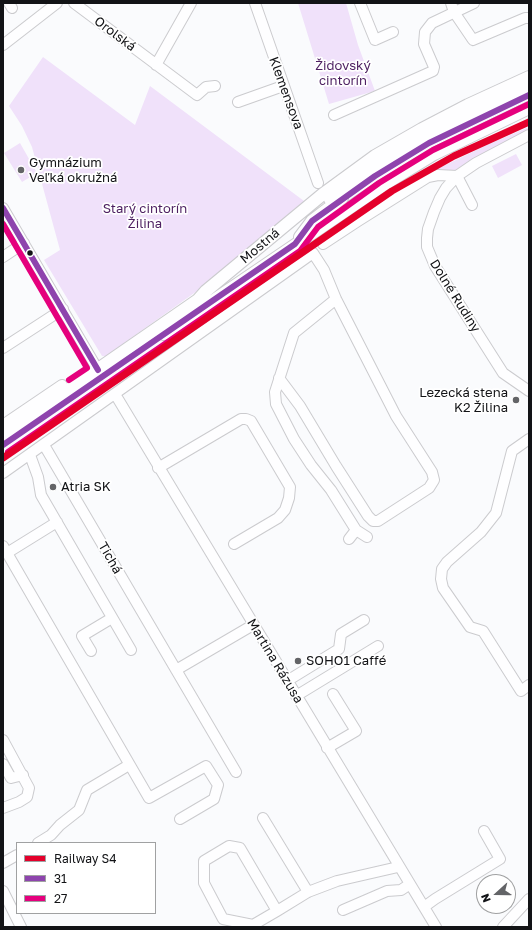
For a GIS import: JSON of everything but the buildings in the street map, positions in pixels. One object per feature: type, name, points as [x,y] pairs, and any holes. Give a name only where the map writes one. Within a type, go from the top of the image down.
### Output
[{"type":"main road","name":"Mostná","points":[[4,426],[98,370],[198,300],[206,291],[323,194],[375,156],[468,105],[529,77]]},
{"type":"main road","points":[[198,300],[210,294],[328,200],[381,164],[426,138],[529,88]]},
{"type":"main road","points":[[295,244],[312,221],[375,176],[429,143],[529,95]]},
{"type":"main road","name":"Mostná","points":[[3,445],[295,244],[382,186],[434,154],[529,108]]},
{"type":"street","points":[[3,45],[57,3]]},
{"type":"street","name":"Orolská","points":[[74,3],[196,95],[206,87],[215,86]]},
{"type":"street","points":[[156,65],[191,3]]},
{"type":"street","name":"Klemensova","points":[[255,3],[318,182]]},
{"type":"street","points":[[360,3],[375,40],[393,32]]},
{"type":"street","points":[[334,115],[433,71],[434,67],[424,44],[425,32],[432,23],[452,7],[474,3]]},
{"type":"street","points":[[452,7],[473,40],[525,18],[529,18]]},
{"type":"street","points":[[238,102],[284,86]]},
{"type":"street","name":"Dolné Rudiny","points":[[529,135],[476,163],[457,176],[446,188],[434,212],[428,229],[427,247],[430,256],[503,373],[529,391]]},
{"type":"street","points":[[323,244],[428,177],[438,175],[457,176],[472,205]]},
{"type":"street","points":[[3,208],[98,370]]},
{"type":"street","points":[[3,258],[24,243]]},
{"type":"street","points":[[3,473],[313,252],[324,270],[336,299],[396,416],[432,472],[434,480],[429,488],[378,521],[373,521],[368,516],[352,491],[300,406],[279,378]]},
{"type":"street","points":[[336,299],[294,333],[275,392],[276,404],[294,439],[311,465],[331,490],[356,530],[368,537]]},
{"type":"street","points":[[3,348],[63,309]]},
{"type":"street","points":[[4,426],[62,385]]},
{"type":"street","name":"Martina Rázusa","points":[[115,394],[158,468],[436,927]]},
{"type":"street","points":[[158,468],[241,419],[251,421],[290,487],[289,498],[285,510],[278,518],[234,544]]},
{"type":"street","points":[[525,688],[483,631],[470,628],[443,588],[441,579],[442,569],[447,562],[481,532],[496,513],[512,451],[529,439]]},
{"type":"street","name":"Tichá","points":[[44,445],[236,772]]},
{"type":"street","points":[[30,455],[38,477],[41,495],[131,650]]},
{"type":"street","points":[[57,522],[5,550],[149,798],[206,766],[218,785],[214,799],[180,819]]},
{"type":"street","points":[[348,539],[356,530]]},
{"type":"street","points":[[91,651],[82,636],[112,618]]},
{"type":"street","points":[[287,681],[339,649],[341,634],[364,620]]},
{"type":"street","points":[[176,670],[253,625]]},
{"type":"street","points":[[296,696],[378,646]]},
{"type":"street","points":[[327,748],[356,731],[334,694]]},
{"type":"street","points":[[3,740],[29,788],[27,797],[19,802],[3,808]]},
{"type":"street","points":[[3,764],[12,778],[23,775]]},
{"type":"street","points":[[40,842],[51,835],[79,810],[87,790],[129,765]]},
{"type":"street","points":[[263,818],[308,892]]},
{"type":"street","points":[[424,907],[434,899],[500,859],[484,831]]},
{"type":"street","points":[[277,911],[240,848],[230,846],[204,861],[204,883],[223,919],[253,926],[308,892],[338,881],[398,866]]},
{"type":"street","points":[[3,863],[16,856]]},
{"type":"street","points":[[343,910],[387,891],[400,890],[410,884]]},
{"type":"street","points":[[3,891],[21,927]]},
{"type":"street","points":[[503,927],[529,899]]},
{"type":"green space","name":"Židovský cintorín","points":[[298,3],[346,3],[358,45],[375,91],[329,104]]},
{"type":"green space","name":"Starý cintorín Žilina","points":[[43,57],[135,125],[150,86],[304,201],[197,291],[106,356],[102,356],[44,260],[60,250],[32,147],[22,126],[9,106]]},
{"type":"green space","points":[[529,127],[529,131],[455,171],[431,172],[491,143]]},
{"type":"green space","points":[[20,143],[37,173],[22,182],[4,153]]},
{"type":"green space","points":[[516,154],[522,165],[498,178],[492,166]]},
{"type":"rail line","name":"S4","points":[[3,458],[392,191],[454,156],[529,122]]},
{"type":"transit line","name":"31","points":[[3,445],[295,244],[312,221],[375,176],[429,143],[529,95]]},
{"type":"transit line","name":"27","points":[[8,452],[300,251],[318,227],[379,183],[433,150],[529,104]]},
{"type":"transit line","name":"31","points":[[3,208],[98,370]]},
{"type":"transit line","name":"27","points":[[3,224],[87,368],[69,380]]},
{"type":"place","name":"Gymnázium Veľká okružná","points":[[21,170]]},
{"type":"place","name":"Lezecká stena K2 Žilina","points":[[516,400]]},
{"type":"place","name":"Atria SK","points":[[53,487]]},
{"type":"place","name":"SOHO1 Caffé","points":[[298,661]]}]
